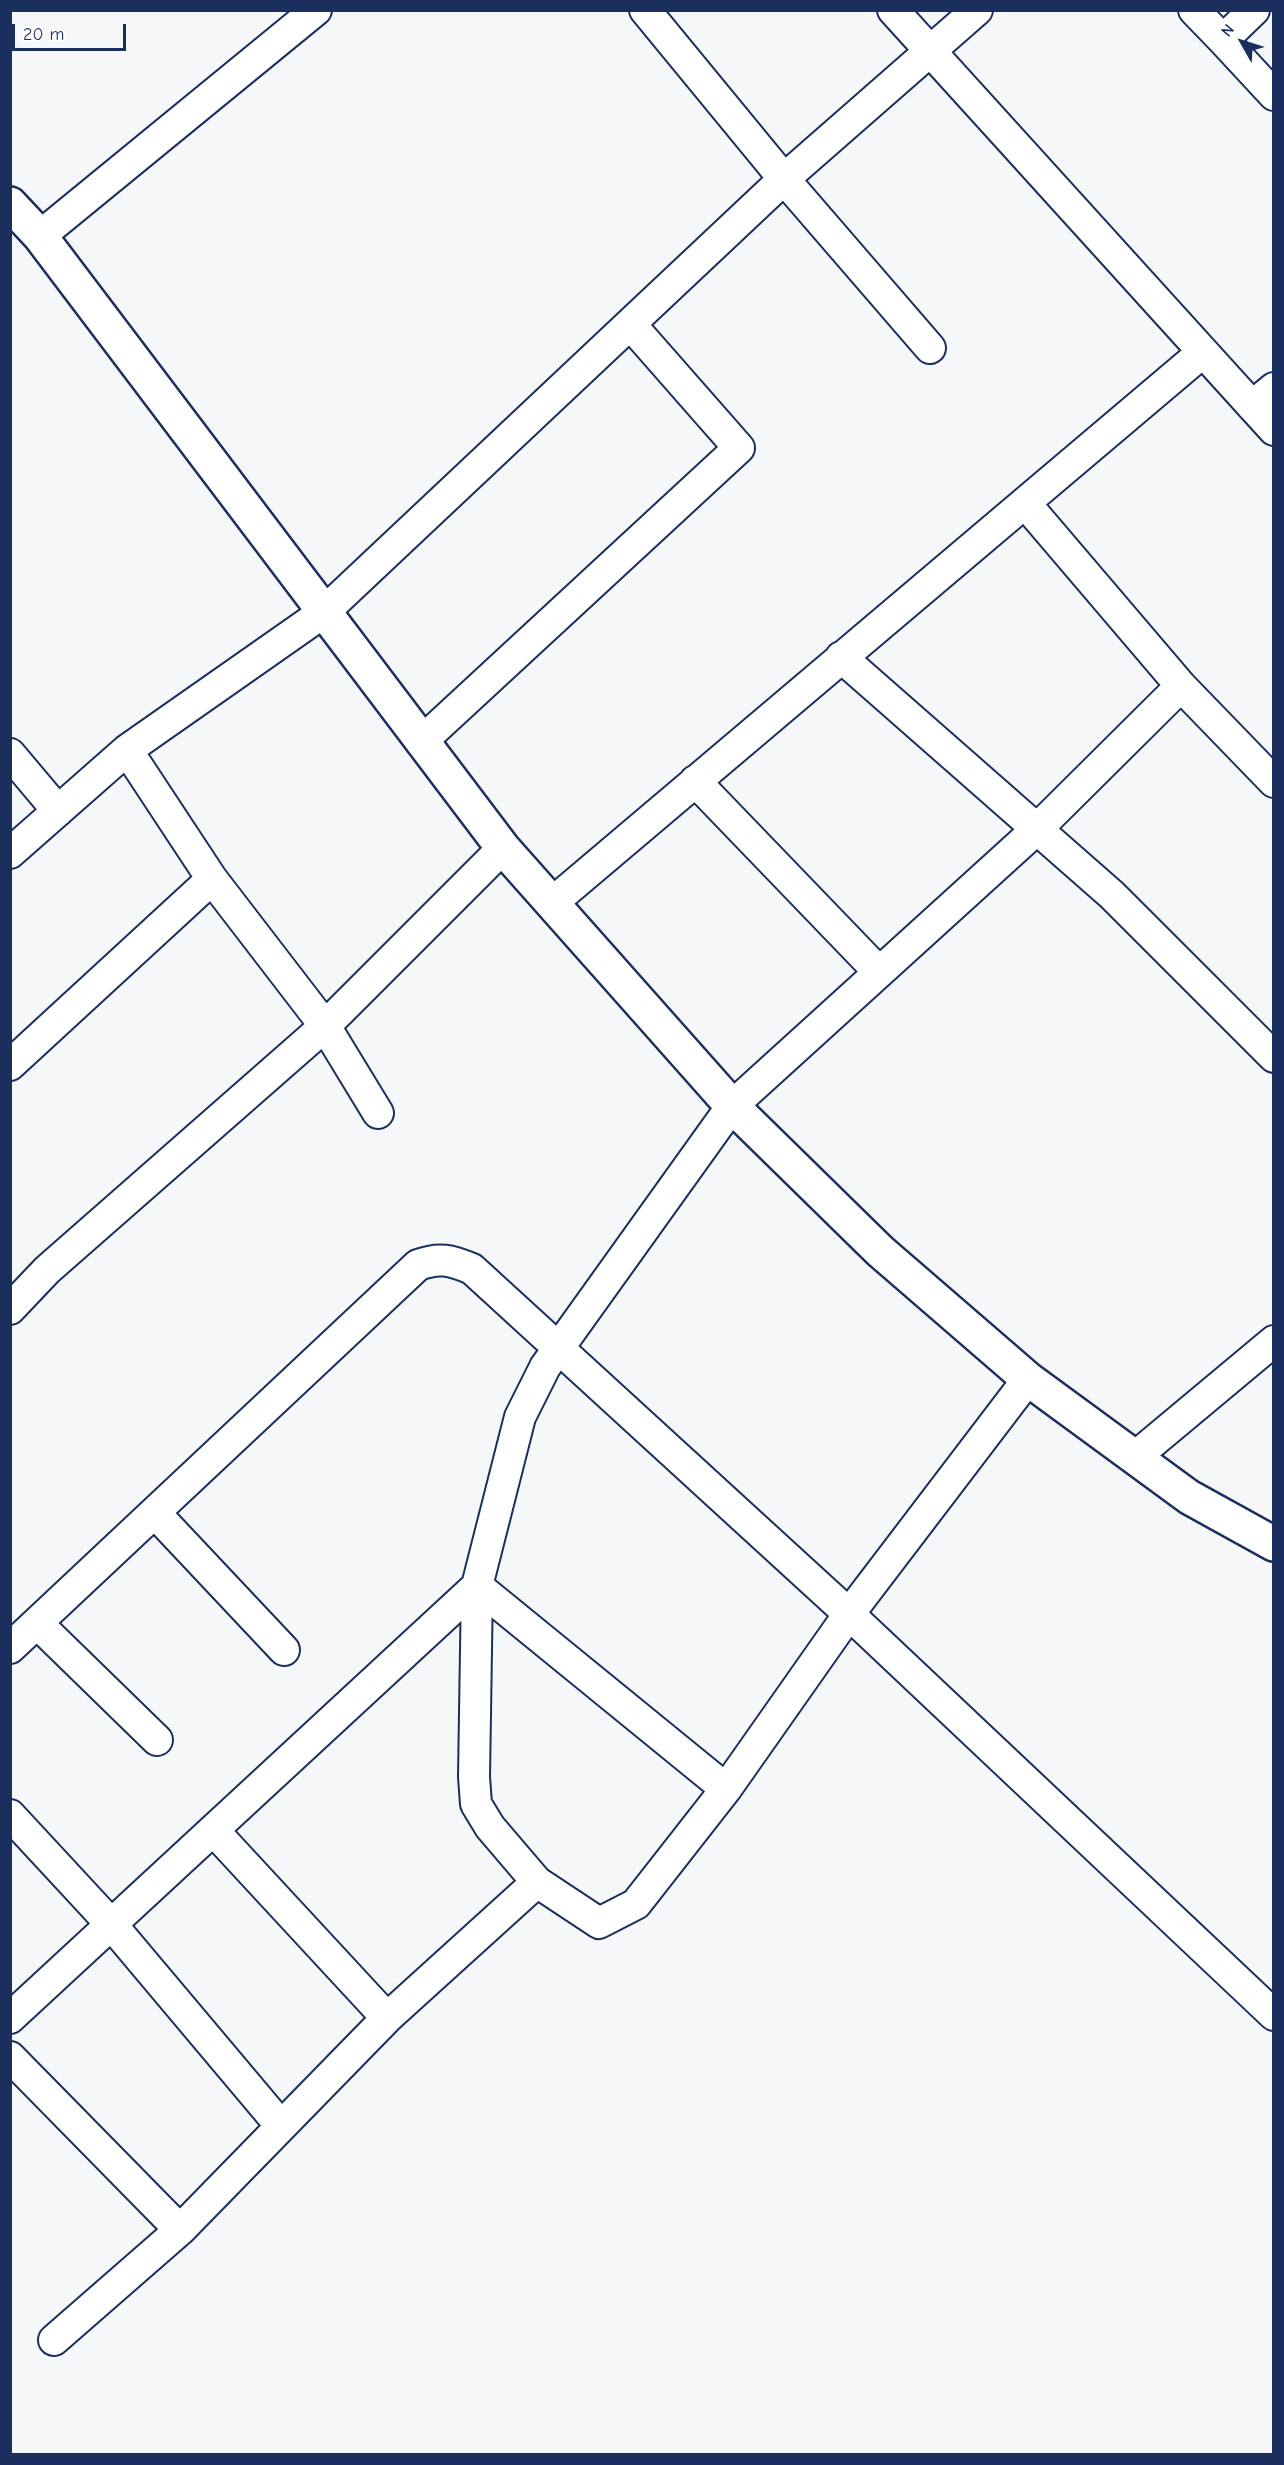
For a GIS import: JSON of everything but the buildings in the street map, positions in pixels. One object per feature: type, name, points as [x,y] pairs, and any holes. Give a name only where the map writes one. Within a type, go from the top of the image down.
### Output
[{"type":"main road","points":[[10,204],[40,236],[503,848],[732,1106],[880,1251],[1028,1380],[1189,1497],[1274,1544]]},
{"type":"street","points":[[40,236],[316,10]]},
{"type":"street","points":[[645,10],[784,179],[930,348]]},
{"type":"street","points":[[893,10],[1203,352],[1263,397],[1274,430]]},
{"type":"street","points":[[10,853],[127,750],[324,612],[784,179],[977,10]]},
{"type":"street","points":[[1194,10],[1274,95]]},
{"type":"street","points":[[1223,40],[1254,10]]},
{"type":"street","points":[[421,742],[739,448],[631,325]]},
{"type":"street","points":[[552,903],[1203,352]]},
{"type":"street","points":[[1025,503],[1181,687],[1274,782]]},
{"type":"street","points":[[841,657],[1112,895],[1267,1039]]},
{"type":"street","points":[[1028,1380],[849,1614],[726,1789],[636,1904],[599,1923],[537,1882],[490,1827],[476,1804],[474,1777],[477,1586],[520,1417],[545,1367],[732,1106],[1037,829],[1181,687]]},
{"type":"street","points":[[127,750],[212,879],[326,1026],[378,1113]]},
{"type":"street","points":[[10,754],[58,811]]},
{"type":"street","points":[[695,781],[879,972]]},
{"type":"street","points":[[10,1309],[47,1270],[326,1026],[503,848]]},
{"type":"street","points":[[10,1065],[212,879]]},
{"type":"street","points":[[10,1648],[156,1514],[418,1265],[433,1260],[450,1260],[472,1269],[849,1614],[1274,2016]]},
{"type":"street","points":[[1135,1457],[1274,1341]]},
{"type":"street","points":[[156,1514],[284,1650]]},
{"type":"street","points":[[477,1586],[726,1789]]},
{"type":"street","points":[[10,2018],[477,1586]]},
{"type":"street","points":[[38,1624],[157,1740]]},
{"type":"street","points":[[10,1815],[111,1924],[281,2127]]},
{"type":"street","points":[[213,1830],[387,2018]]},
{"type":"street","points":[[54,2340],[180,2230],[387,2018],[537,1882]]},
{"type":"street","points":[[10,2057],[180,2230]]}]
